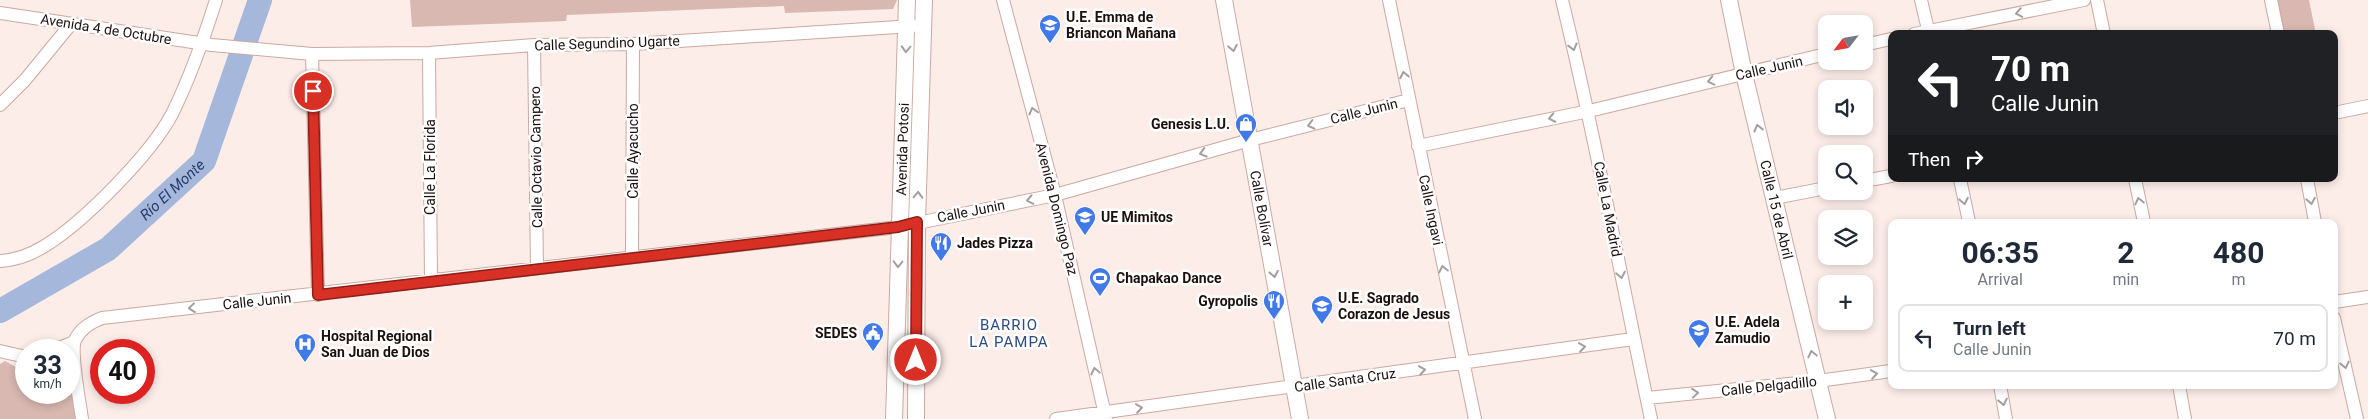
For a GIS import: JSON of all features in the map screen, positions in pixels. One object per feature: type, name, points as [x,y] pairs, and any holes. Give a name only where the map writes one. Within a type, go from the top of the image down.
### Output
[{"type":"street","points":[[0,261],[26,256],[43,247],[67,230],[133,166],[171,114],[207,44],[216,0]]},
{"type":"street","name":"Avenida Potosi","points":[[894,419],[898,227],[907,0]]},
{"type":"street","name":"Avenida Potosi","points":[[916,419],[917,222],[924,0]]},
{"type":"street","name":"Avenida Domingo Paz","points":[[1003,0],[1055,195],[1105,416]]},
{"type":"street","name":"Calle Bolívar","points":[[1224,0],[1300,419]]},
{"type":"street","name":"Calle Ingavi","points":[[1389,0],[1475,419]]},
{"type":"street","name":"Calle La Madrid","points":[[1562,0],[1589,110],[1633,339],[1651,419]]},
{"type":"street","name":"Calle 15 de Abril","points":[[1729,0],[1744,74],[1827,419]]},
{"type":"street","points":[[1921,0],[1928,30]]},
{"type":"street","points":[[1938,30],[2084,0]]},
{"type":"street","points":[[2097,0],[2103,30]]},
{"type":"street","points":[[2271,0],[2277,30]]},
{"type":"street","name":"Avenida 4 de Octubre","points":[[0,13],[207,44],[291,52]]},
{"type":"street","points":[[0,105],[25,80],[71,24]]},
{"type":"street","name":"Calle Segundino Ugarte","points":[[291,52],[312,54],[429,54],[534,45],[633,44],[923,25]]},
{"type":"street","points":[[1873,44],[1888,40]]},
{"type":"street","name":"Calle Ayacucho","points":[[632,257],[633,44]]},
{"type":"street","name":"Calle Octavio Campero","points":[[534,45],[537,268]]},
{"type":"street","points":[[312,54],[318,295]]},
{"type":"street","name":"Calle La Florida","points":[[429,54],[431,281]]},
{"type":"street","name":"Calle Junin","points":[[1418,146],[1589,110],[1818,56]]},
{"type":"street","name":"Calle Junin","points":[[76,339],[82,329],[102,318],[318,295],[898,227],[1055,195],[1250,140],[1409,100]]},
{"type":"street","points":[[2338,113],[2368,106]]},
{"type":"street","points":[[1873,179],[1888,177]]},
{"type":"street","points":[[1961,182],[1968,219]]},
{"type":"street","points":[[2136,182],[2143,219]]},
{"type":"street","points":[[2308,182],[2315,219]]},
{"type":"street","points":[[1775,198],[1818,190]]},
{"type":"street","points":[[2338,301],[2368,297]]},
{"type":"street","points":[[2338,336],[2357,419]]},
{"type":"street","name":"Calle Santa Cruz","points":[[1056,419],[1105,416],[1633,339]]},
{"type":"street","points":[[0,351],[15,354]]},
{"type":"street","name":"Calle Delgadillo","points":[[1646,398],[1818,381],[1888,371]]},
{"type":"street","points":[[2001,389],[2006,419]]},
{"type":"street","points":[[2179,389],[2185,419]]},
{"type":"street","points":[[80,403],[82,419]]},
{"type":"shaded area","points":[[410,0],[897,0],[893,9],[785,13],[784,6],[567,15],[566,21],[412,27]]},
{"type":"shaded area","points":[[2273,0],[2309,0],[2315,30],[2280,30]]},
{"type":"shaded area","points":[[5,361],[15,366],[15,404],[75,404],[77,419],[0,419],[0,364]]},
{"type":"waterway","name":"Río El Monte","points":[[0,311],[108,249],[204,161],[260,0]]},
{"type":"place","name":"U.E. Emma de Briancon Mañana","points":[[1050,44]]},
{"type":"place","name":"Genesis L.U.","points":[[1246,143]]},
{"type":"place","name":"UE Mimitos","points":[[1085,236]]},
{"type":"place","name":"Jades Pizza","points":[[941,262]]},
{"type":"place","name":"Chapakao Dance","points":[[1100,297]]},
{"type":"place","name":"Gyropolis","points":[[1274,320]]},
{"type":"place","name":"U.E. Sagrado Corazon de Jesus","points":[[1322,325]]},
{"type":"place","name":"U.E. Adela Zamudio","points":[[1699,349]]},
{"type":"place","name":"SEDES","points":[[873,352]]},
{"type":"place","name":"Hospital Regional San Juan de Dios","points":[[305,363]]},
{"type":"district","name":"BARRIO LA PAMPA","points":[[1009,334]]},
{"type":"route","points":[[313,91],[318,295],[898,227],[917,222],[916,360]]}]
